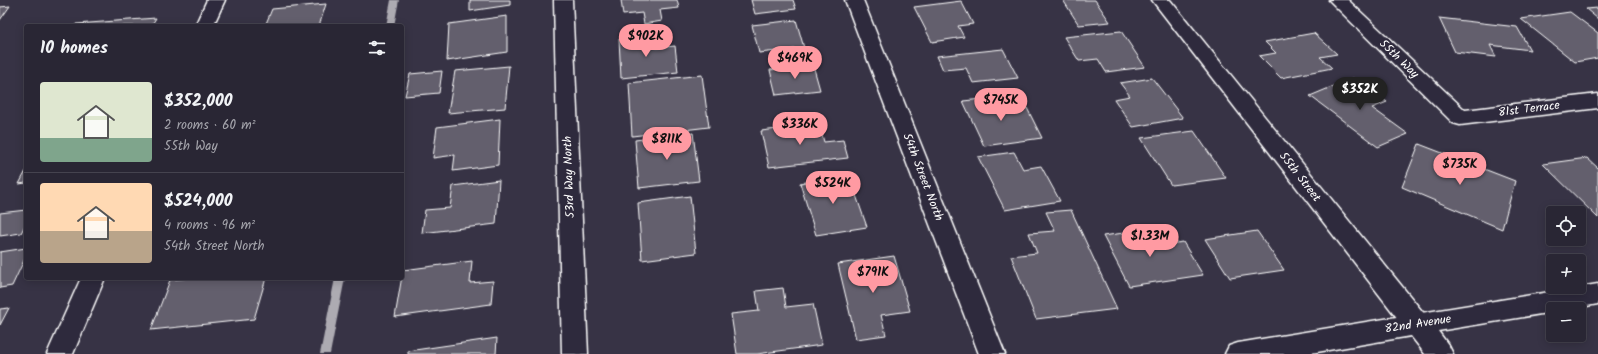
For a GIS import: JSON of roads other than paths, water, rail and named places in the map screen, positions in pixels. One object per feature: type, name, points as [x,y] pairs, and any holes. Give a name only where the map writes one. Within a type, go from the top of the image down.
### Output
[{"type":"street","points":[[205,24],[216,0]]},
{"type":"street","name":"53rd Way North","points":[[563,0],[575,354]]},
{"type":"street","name":"54th Street North","points":[[854,0],[992,354]]},
{"type":"street","name":"55th Street","points":[[1161,0],[1440,354]]},
{"type":"street","name":"55th Way","points":[[1338,0],[1460,118]]},
{"type":"street","name":"81st Terrace","points":[[1460,118],[1598,101]]},
{"type":"street","points":[[60,354],[92,280]]},
{"type":"street","name":"82nd Avenue","points":[[1238,354],[1598,294]]},
{"type":"waterway","points":[[390,24],[395,0]]},
{"type":"waterway","points":[[325,354],[340,280]]}]
